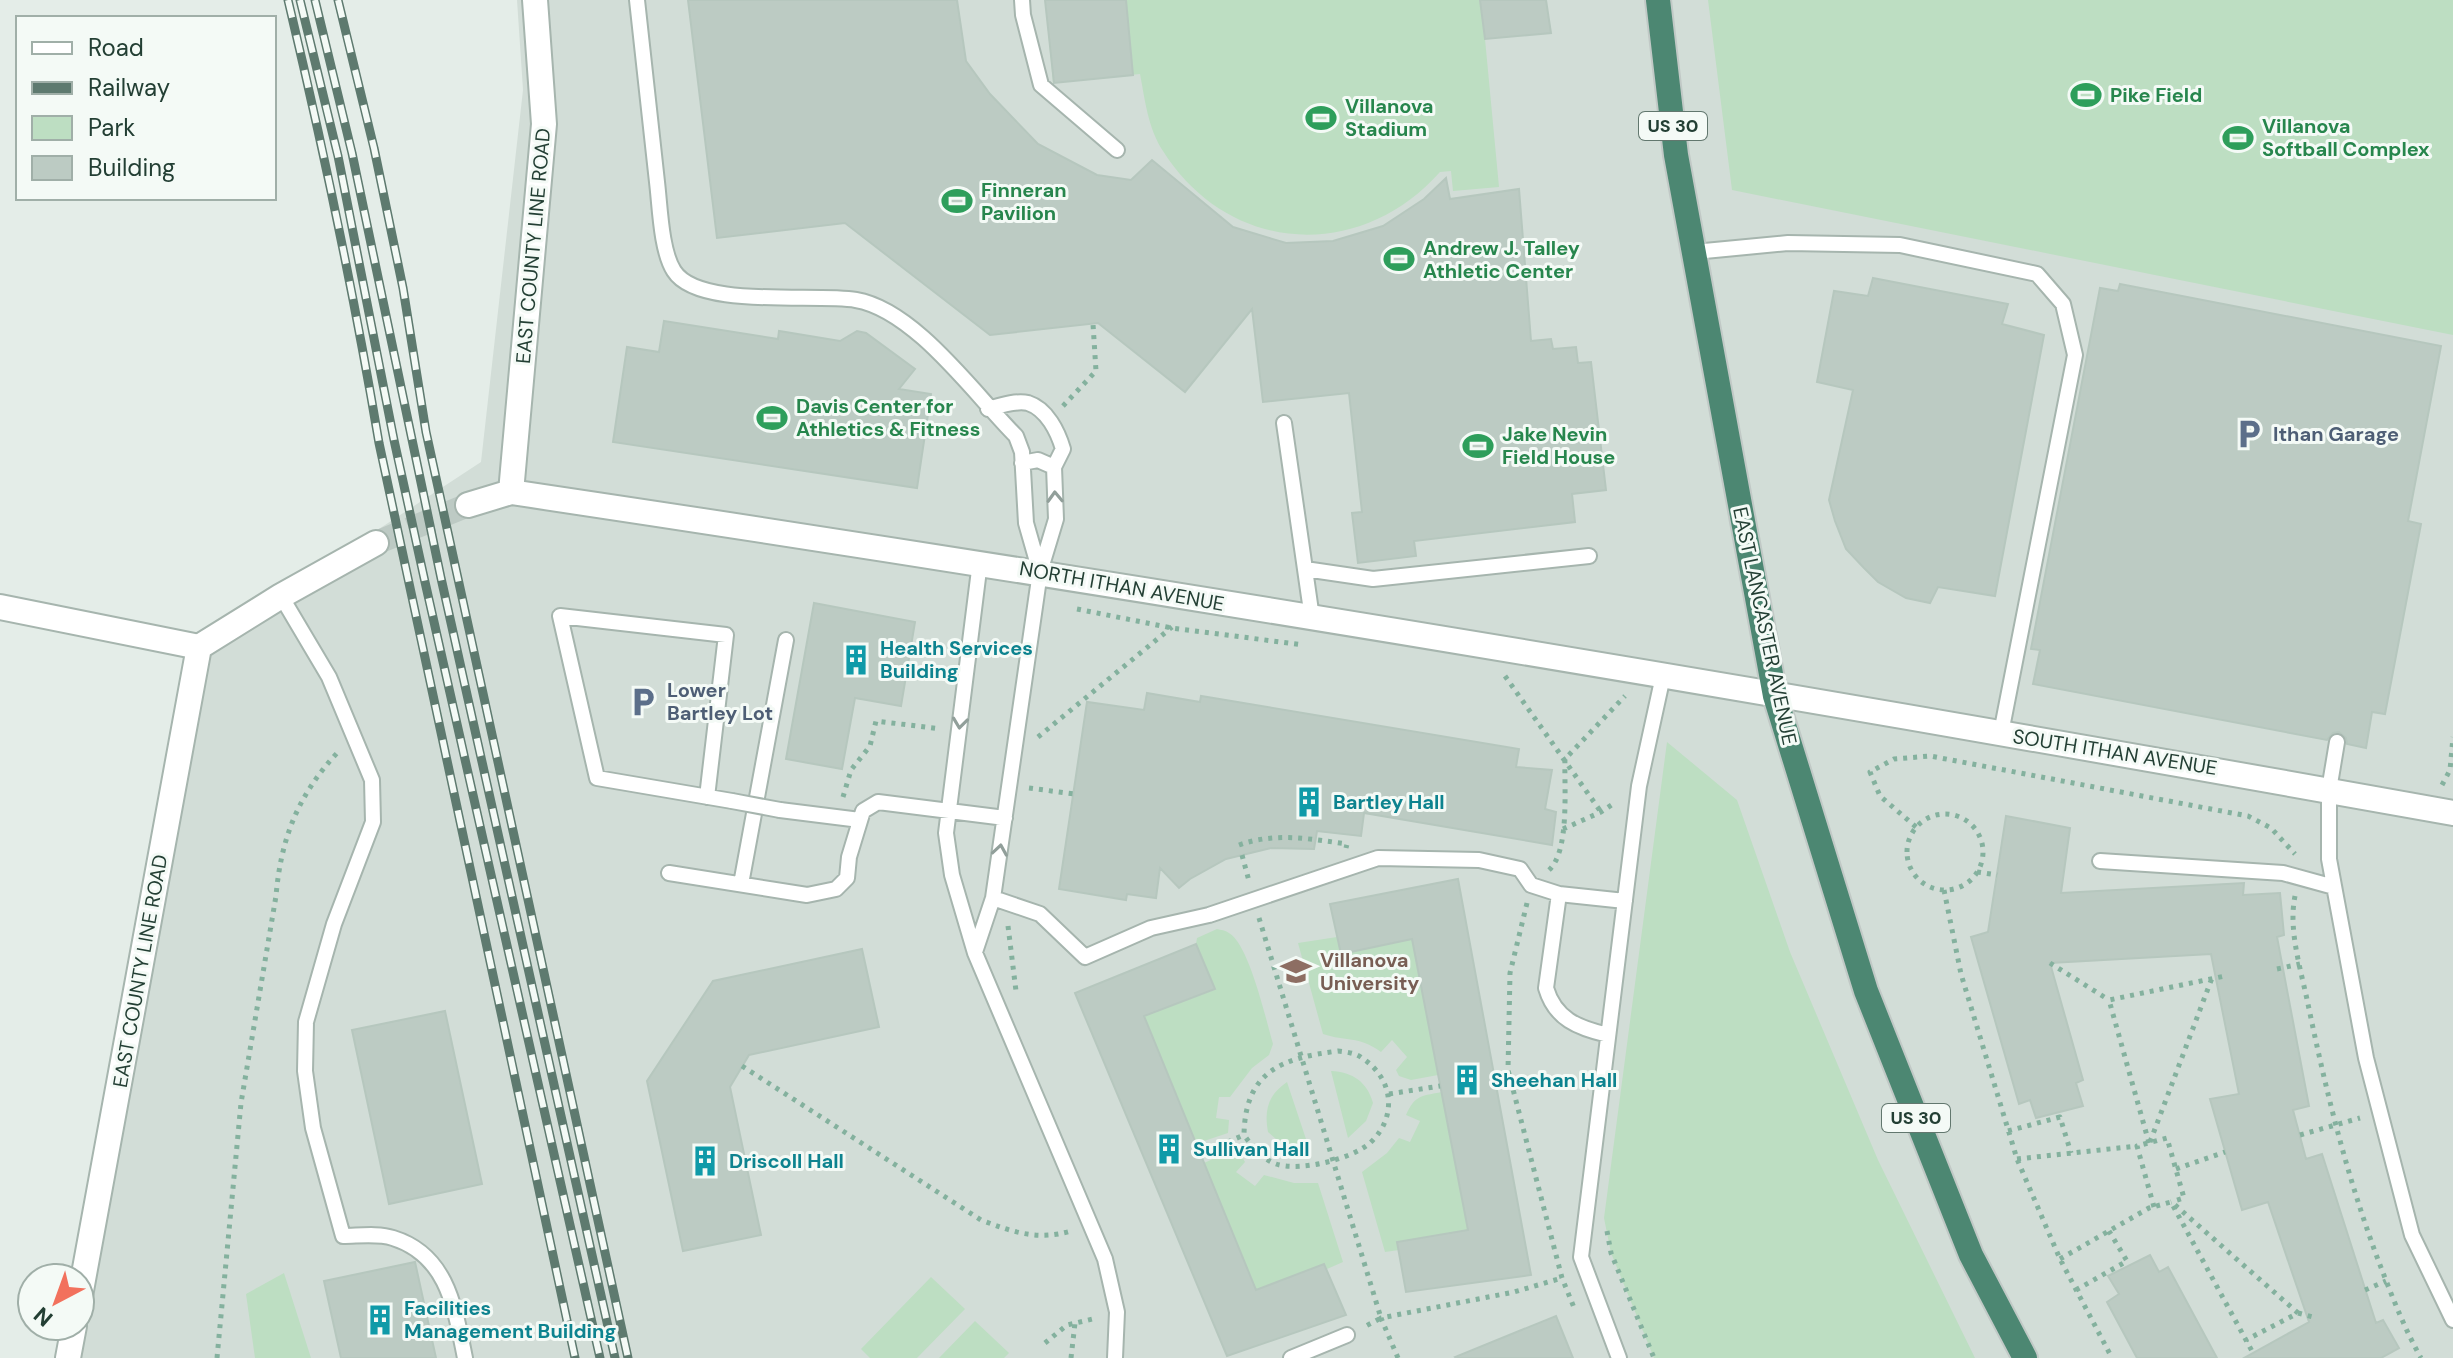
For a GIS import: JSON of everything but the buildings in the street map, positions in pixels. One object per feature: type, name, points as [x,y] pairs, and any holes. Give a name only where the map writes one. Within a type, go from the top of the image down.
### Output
[{"type":"highway","name":"EAST LANCASTER AVENUE","points":[[1658,0],[1676,155],[1775,696],[1866,991],[1971,1255],[2025,1358]]},
{"type":"street","name":"EAST COUNTY LINE ROAD","points":[[511,492],[544,124],[535,0]]},
{"type":"street","name":"NORTH ITHAN AVENUE","points":[[468,505],[511,492],[980,562],[1775,696]]},
{"type":"street","points":[[0,607],[199,647],[281,596],[376,543]]},
{"type":"street","name":"EAST COUNTY LINE ROAD","points":[[86,1262],[199,647]]},
{"type":"street","name":"SOUTH ITHAN AVENUE","points":[[1775,696],[2453,813]]},
{"type":"lane","points":[[637,0],[662,222],[669,261],[676,274],[695,288],[729,295],[857,300],[885,311],[911,328],[945,359],[1016,436],[1022,452],[1026,523],[1040,572]]},
{"type":"lane","points":[[1022,0],[1041,85],[1117,150]]},
{"type":"lane","points":[[1694,252],[1788,243],[1900,245],[2037,274],[2063,304],[2075,355],[2001,733]]},
{"type":"lane","points":[[975,953],[993,898],[1040,572],[1056,519],[1054,467],[1063,449],[1059,435],[1039,411],[1027,403],[988,409]]},
{"type":"lane","points":[[1284,423],[1312,618]]},
{"type":"lane","points":[[1022,463],[1038,460],[1054,467]]},
{"type":"lane","points":[[1305,569],[1373,579],[1589,556]]},
{"type":"lane","points":[[980,562],[946,833],[952,875],[975,953],[1105,1259],[1117,1312],[1115,1358]]},
{"type":"lane","points":[[281,596],[329,677],[372,780],[373,822],[334,924],[306,1022],[305,1071],[313,1128],[343,1236],[391,1237],[428,1256],[453,1299],[465,1358]]},
{"type":"lane","points":[[707,797],[726,635],[560,616],[597,778],[780,810],[860,820]]},
{"type":"lane","points":[[741,884],[786,640]]},
{"type":"lane","points":[[1619,1358],[1581,1257],[1639,786],[1663,676]]},
{"type":"lane","points":[[2337,742],[2329,790],[2329,859],[2366,1058],[2412,1235],[2453,1320]]},
{"type":"lane","points":[[669,873],[807,895],[836,889],[847,878],[849,857],[863,811],[878,802],[1005,818]]},
{"type":"lane","points":[[993,898],[1040,914],[1085,957],[1151,928],[1209,915],[1378,858],[1479,860],[1520,869],[1531,885],[1559,894],[1625,901]]},
{"type":"lane","points":[[2100,861],[2283,873],[2334,887]]},
{"type":"lane","points":[[1559,894],[1546,988],[1550,1002],[1562,1017],[1583,1029],[1608,1035]]},
{"type":"lane","points":[[1291,1358],[1353,1332]]},
{"type":"path","points":[[1059,410],[1096,371],[1093,324]]},
{"type":"path","points":[[1036,727],[1034,741],[1172,628],[1196,599]]},
{"type":"path","points":[[1067,607],[1172,628],[1312,646]]},
{"type":"path","points":[[1483,647],[1601,812]]},
{"type":"path","points":[[1490,674],[1519,678]]},
{"type":"path","points":[[1610,693],[1625,696]]},
{"type":"path","points":[[839,817],[844,786],[851,770],[870,746],[876,721],[943,729]]},
{"type":"path","points":[[217,1358],[241,1103],[279,862],[295,811],[331,759],[353,735]]},
{"type":"path","points":[[2445,780],[2450,770],[2453,737]]},
{"type":"path","points":[[1916,827],[1880,796],[1870,772],[1894,759],[1930,756],[2248,816],[2271,828],[2294,851],[2298,877],[2291,910],[2334,1125],[2386,1281],[2421,1358]]},
{"type":"path","points":[[1563,829],[1601,812],[1639,786]]},
{"type":"path","points":[[1026,800],[1029,788],[1074,794]]},
{"type":"path","points":[[1949,814],[1970,824],[1983,847],[1977,872],[1969,882],[1957,889],[1931,888],[1920,882],[1912,872],[1907,849],[1916,827],[1936,815],[1949,814]]},
{"type":"path","points":[[1239,845],[1277,837],[1347,844]]},
{"type":"path","points":[[1977,872],[1997,875]]},
{"type":"path","points":[[1944,890],[1961,974],[2017,1159],[2060,1259],[2112,1358]]},
{"type":"path","points":[[1254,901],[1381,1318],[1398,1358]]},
{"type":"path","points":[[1012,904],[1007,932],[1015,988],[1021,1002]]},
{"type":"path","points":[[2050,963],[2109,1000],[2149,1143]]},
{"type":"path","points":[[2277,969],[2300,964]]},
{"type":"path","points":[[2109,1000],[2225,976]]},
{"type":"path","points":[[2149,1143],[2212,978]]},
{"type":"path","points":[[1338,1051],[1360,1056],[1385,1081],[1389,1094],[1388,1114],[1378,1135],[1367,1145],[1332,1160],[1311,1165],[1276,1164],[1262,1155],[1244,1135],[1252,1090],[1264,1075],[1301,1056],[1338,1051]]},
{"type":"path","points":[[742,1066],[981,1220],[1021,1235],[1041,1237],[1059,1235],[1090,1224]]},
{"type":"path","points":[[1389,1094],[1440,1086]]},
{"type":"path","points":[[2300,1135],[2380,1112]]},
{"type":"path","points":[[2008,1131],[2060,1117],[2071,1153]]},
{"type":"path","points":[[1200,1154],[1244,1135]]},
{"type":"path","points":[[2017,1159],[2137,1146],[2167,1138],[2184,1198],[2154,1207],[2060,1259]]},
{"type":"path","points":[[2137,1146],[2154,1207]]},
{"type":"path","points":[[2176,1169],[2225,1152]]},
{"type":"path","points":[[2171,1202],[2298,1313],[2317,1318]]},
{"type":"path","points":[[2171,1202],[2253,1353]]},
{"type":"path","points":[[1604,1218],[1611,1253],[1654,1358]]},
{"type":"path","points":[[2076,1290],[2128,1263],[2109,1231]]},
{"type":"path","points":[[1353,1332],[1381,1318],[1514,1292],[1562,1278]]},
{"type":"path","points":[[2365,1290],[2386,1281]]},
{"type":"path","points":[[2246,1340],[2298,1313]]},
{"type":"path","points":[[1045,1343],[1067,1325],[1097,1318]]},
{"type":"path","points":[[1071,1358],[1075,1323]]},
{"type":"shaded area","name":"Villanova University","points":[[517,0],[2453,0],[2453,1358],[68,1358],[74,1342],[96,1342],[96,1262],[86,1262],[199,647],[481,462],[523,90]]},
{"type":"green space","name":"Villanova Stadium","points":[[1045,0],[1546,0],[1551,33],[1485,39],[1499,187],[1453,191],[1451,171],[1440,172],[1408,201],[1372,222],[1334,233],[1296,234],[1258,227],[1222,211],[1190,185],[1158,142],[1148,114],[1140,74],[1053,83]]},
{"type":"green space","name":"Pike Field","points":[[1708,0],[2453,0],[2453,335],[1732,190]]},
{"type":"green space","points":[[1667,742],[1737,800],[1790,952],[1878,1160],[1975,1358],[1654,1358],[1611,1253],[1604,1218]]},
{"type":"green space","points":[[1217,929],[1229,933],[1243,952],[1256,984],[1273,1044],[1269,1055],[1252,1068],[1230,1097],[1219,1097],[1216,1118],[1229,1120],[1228,1133],[1195,1144],[1143,1016],[1214,990],[1196,944],[1197,938]]},
{"type":"green space","points":[[1337,937],[1341,954],[1412,939],[1438,1075],[1411,1080],[1399,1076],[1396,1070],[1407,1057],[1392,1040],[1381,1052],[1359,1041],[1323,1034],[1298,943]]},
{"type":"green space","points":[[1331,1071],[1346,1073],[1358,1080],[1367,1089],[1373,1103],[1366,1121],[1348,1138]]},
{"type":"green space","points":[[1287,1082],[1310,1151],[1285,1147],[1268,1132],[1269,1104],[1275,1092]]},
{"type":"green space","points":[[1442,1092],[1468,1230],[1398,1242],[1399,1250],[1385,1252],[1362,1172],[1387,1153],[1399,1138],[1410,1142],[1420,1121],[1406,1115],[1416,1100]]},
{"type":"green space","points":[[1237,1148],[1245,1162],[1236,1172],[1255,1186],[1264,1175],[1294,1183],[1318,1183],[1343,1262],[1327,1269],[1324,1264],[1256,1290],[1204,1163]]},
{"type":"green space","points":[[284,1273],[311,1358],[255,1358],[246,1294]]},
{"type":"green space","points":[[931,1277],[965,1309],[917,1358],[870,1358],[861,1349]]},
{"type":"green space","points":[[975,1321],[1009,1353],[1004,1358],[939,1358]]},
{"type":"tunnel","points":[[376,543],[468,505]]},
{"type":"railway","points":[[288,0],[337,221],[379,443],[575,1358]]},
{"type":"railway","points":[[300,0],[338,156],[425,582],[600,1358]]},
{"type":"railway","points":[[315,0],[352,153],[441,578],[615,1358]]},
{"type":"railway","points":[[338,0],[374,148],[403,288],[426,432],[628,1358]]},
{"type":"place","name":"Pike Field","points":[[2086,95]]},
{"type":"place","name":"Villanova Stadium","points":[[1321,118]]},
{"type":"place","name":"Villanova Softball Complex","points":[[2238,138]]},
{"type":"place","name":"Finneran Pavilion","points":[[957,201]]},
{"type":"place","name":"Andrew J. Talley Athletic Center","points":[[1399,259]]},
{"type":"place","name":"Davis Center for Athletics & Fitness","points":[[772,418]]},
{"type":"place","name":"Ithan Garage","points":[[2249,434]]},
{"type":"place","name":"Jake Nevin Field House","points":[[1478,446]]},
{"type":"place","name":"Health Services Building","points":[[856,660]]},
{"type":"place","name":"Lower Bartley Lot","points":[[643,702]]},
{"type":"place","name":"Bartley Hall","points":[[1309,802]]},
{"type":"place","name":"Villanova University","points":[[1296,971]]},
{"type":"place","name":"Sheehan Hall","points":[[1467,1080]]},
{"type":"place","name":"Sullivan Hall","points":[[1169,1149]]},
{"type":"place","name":"Driscoll Hall","points":[[705,1161]]},
{"type":"place","name":"Facilities Management Building","points":[[380,1320]]}]
